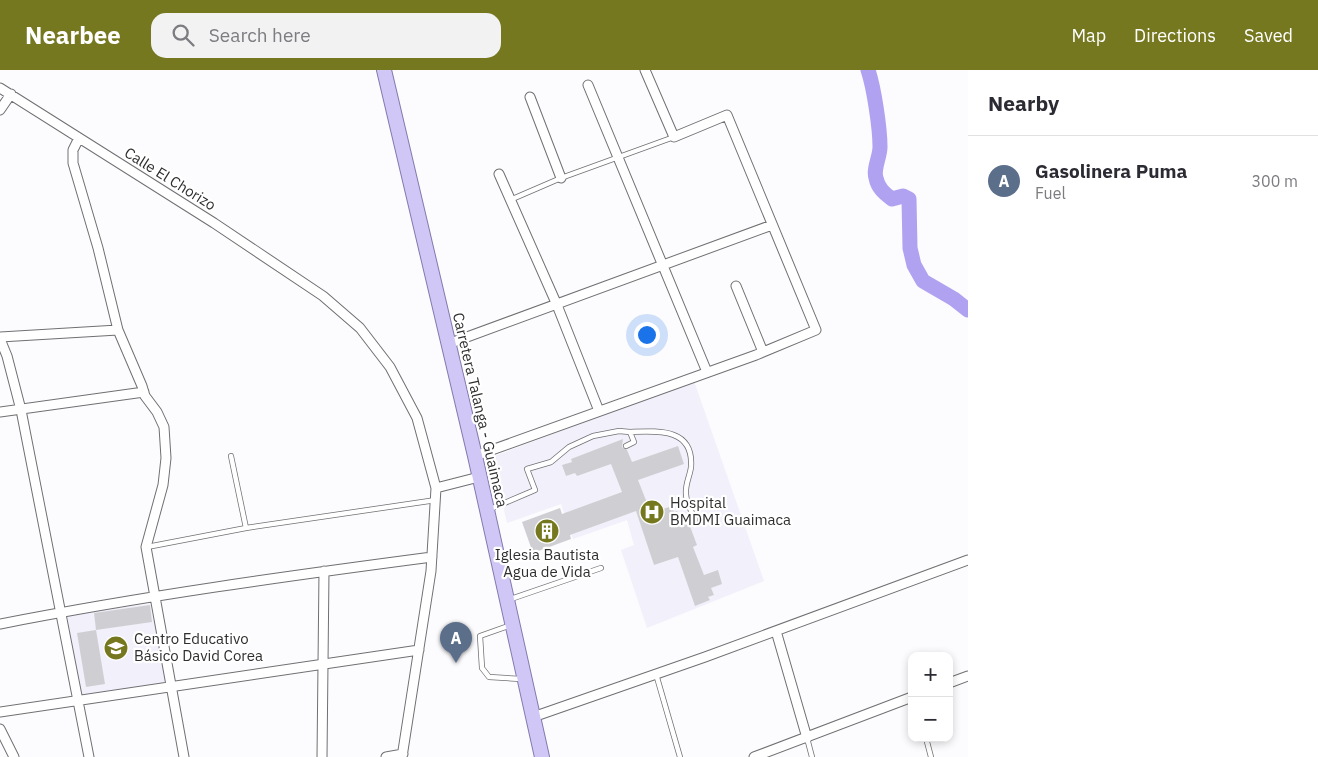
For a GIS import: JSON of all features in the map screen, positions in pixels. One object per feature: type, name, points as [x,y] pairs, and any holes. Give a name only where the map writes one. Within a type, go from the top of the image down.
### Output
[{"type":"main road","name":"Carretera Talanga - Guaimaca","points":[[384,70],[475,456],[542,757]]},
{"type":"street","points":[[475,456],[763,352],[816,330],[804,296],[772,225],[727,115],[674,137],[645,70]]},
{"type":"street","points":[[588,86],[707,372]]},
{"type":"street","name":"Calle El Chorizo","points":[[0,88],[214,223],[323,296],[360,328],[390,367],[417,418],[436,488],[432,557],[402,756]]},
{"type":"street","points":[[0,110],[11,94]]},
{"type":"street","points":[[530,97],[560,178]]},
{"type":"street","points":[[79,138],[73,150],[73,163],[98,248],[118,330],[144,392],[164,427],[166,458],[163,485],[146,547],[184,757]]},
{"type":"street","points":[[498,174],[557,305],[599,411]]},
{"type":"street","points":[[448,344],[772,225]]},
{"type":"street","points":[[736,286],[763,352]]},
{"type":"street","points":[[89,757],[21,410],[7,356],[0,338],[118,330]]},
{"type":"street","points":[[0,412],[144,392]]},
{"type":"street","points":[[436,488],[479,477]]},
{"type":"street","points":[[0,624],[155,597],[324,571],[432,557]]},
{"type":"street","points":[[533,717],[776,631],[968,560]]},
{"type":"street","points":[[322,757],[324,571]]},
{"type":"street","points":[[776,631],[807,738]]},
{"type":"street","points":[[0,712],[419,650]]},
{"type":"street","points":[[953,682],[968,676]]},
{"type":"street","points":[[754,757],[908,699]]},
{"type":"street","points":[[0,729],[14,757]]},
{"type":"street","points":[[386,757],[402,756]]},
{"type":"lane","points":[[510,200],[560,178],[674,137]]},
{"type":"lane","points":[[487,510],[535,490],[527,469],[552,462],[569,447],[593,436],[619,431],[664,431],[675,434],[686,445],[691,467],[686,496],[695,520]]},
{"type":"lane","points":[[626,446],[634,442],[630,432]]},
{"type":"lane","points":[[231,456],[246,528]]},
{"type":"lane","points":[[146,547],[246,528],[436,500]]},
{"type":"lane","points":[[507,600],[601,568]]},
{"type":"lane","points":[[512,625],[480,636],[482,668],[489,677],[524,679]]},
{"type":"lane","points":[[656,674],[680,757]]},
{"type":"lane","points":[[807,738],[812,757]]},
{"type":"lane","points":[[927,742],[931,757]]},
{"type":"shaded area","name":"Hospital BMDMI Guaimaca","points":[[694,381],[764,581],[647,628],[621,550],[634,545],[627,520],[573,539],[561,504],[507,523],[492,457]]},
{"type":"shaded area","name":"Centro Educativo Básico David Corea","points":[[150,604],[168,682],[80,696],[67,614]]},
{"type":"building","points":[[623,439],[622,447],[627,450],[632,462],[678,446],[684,464],[638,480],[651,513],[672,506],[674,512],[677,511],[681,523],[688,521],[697,545],[693,547],[704,575],[718,570],[722,584],[711,588],[714,595],[708,597],[710,600],[695,606],[678,557],[654,565],[636,511],[570,535],[571,539],[533,553],[522,522],[560,508],[562,514],[622,492],[611,464],[577,476],[575,473],[566,476],[562,465],[572,462],[571,459]]},
{"type":"building","points":[[150,605],[152,622],[96,630],[94,613]]},
{"type":"building","points":[[96,630],[105,684],[86,687],[77,633]]},
{"type":"waterway","points":[[868,70],[880,139],[880,151],[875,171],[878,185],[892,199],[903,196],[909,199],[910,248],[914,265],[923,281],[954,299],[968,310]]},
{"type":"place","name":"Hospital BMDMI Guaimaca","points":[[652,512]]},
{"type":"place","name":"Iglesia Bautista Agua de Vida","points":[[547,531]]},
{"type":"place","name":"Centro Educativo Básico David Corea","points":[[116,648]]},
{"type":"place","name":"Gasolinera Puma","points":[[456,663]]}]
